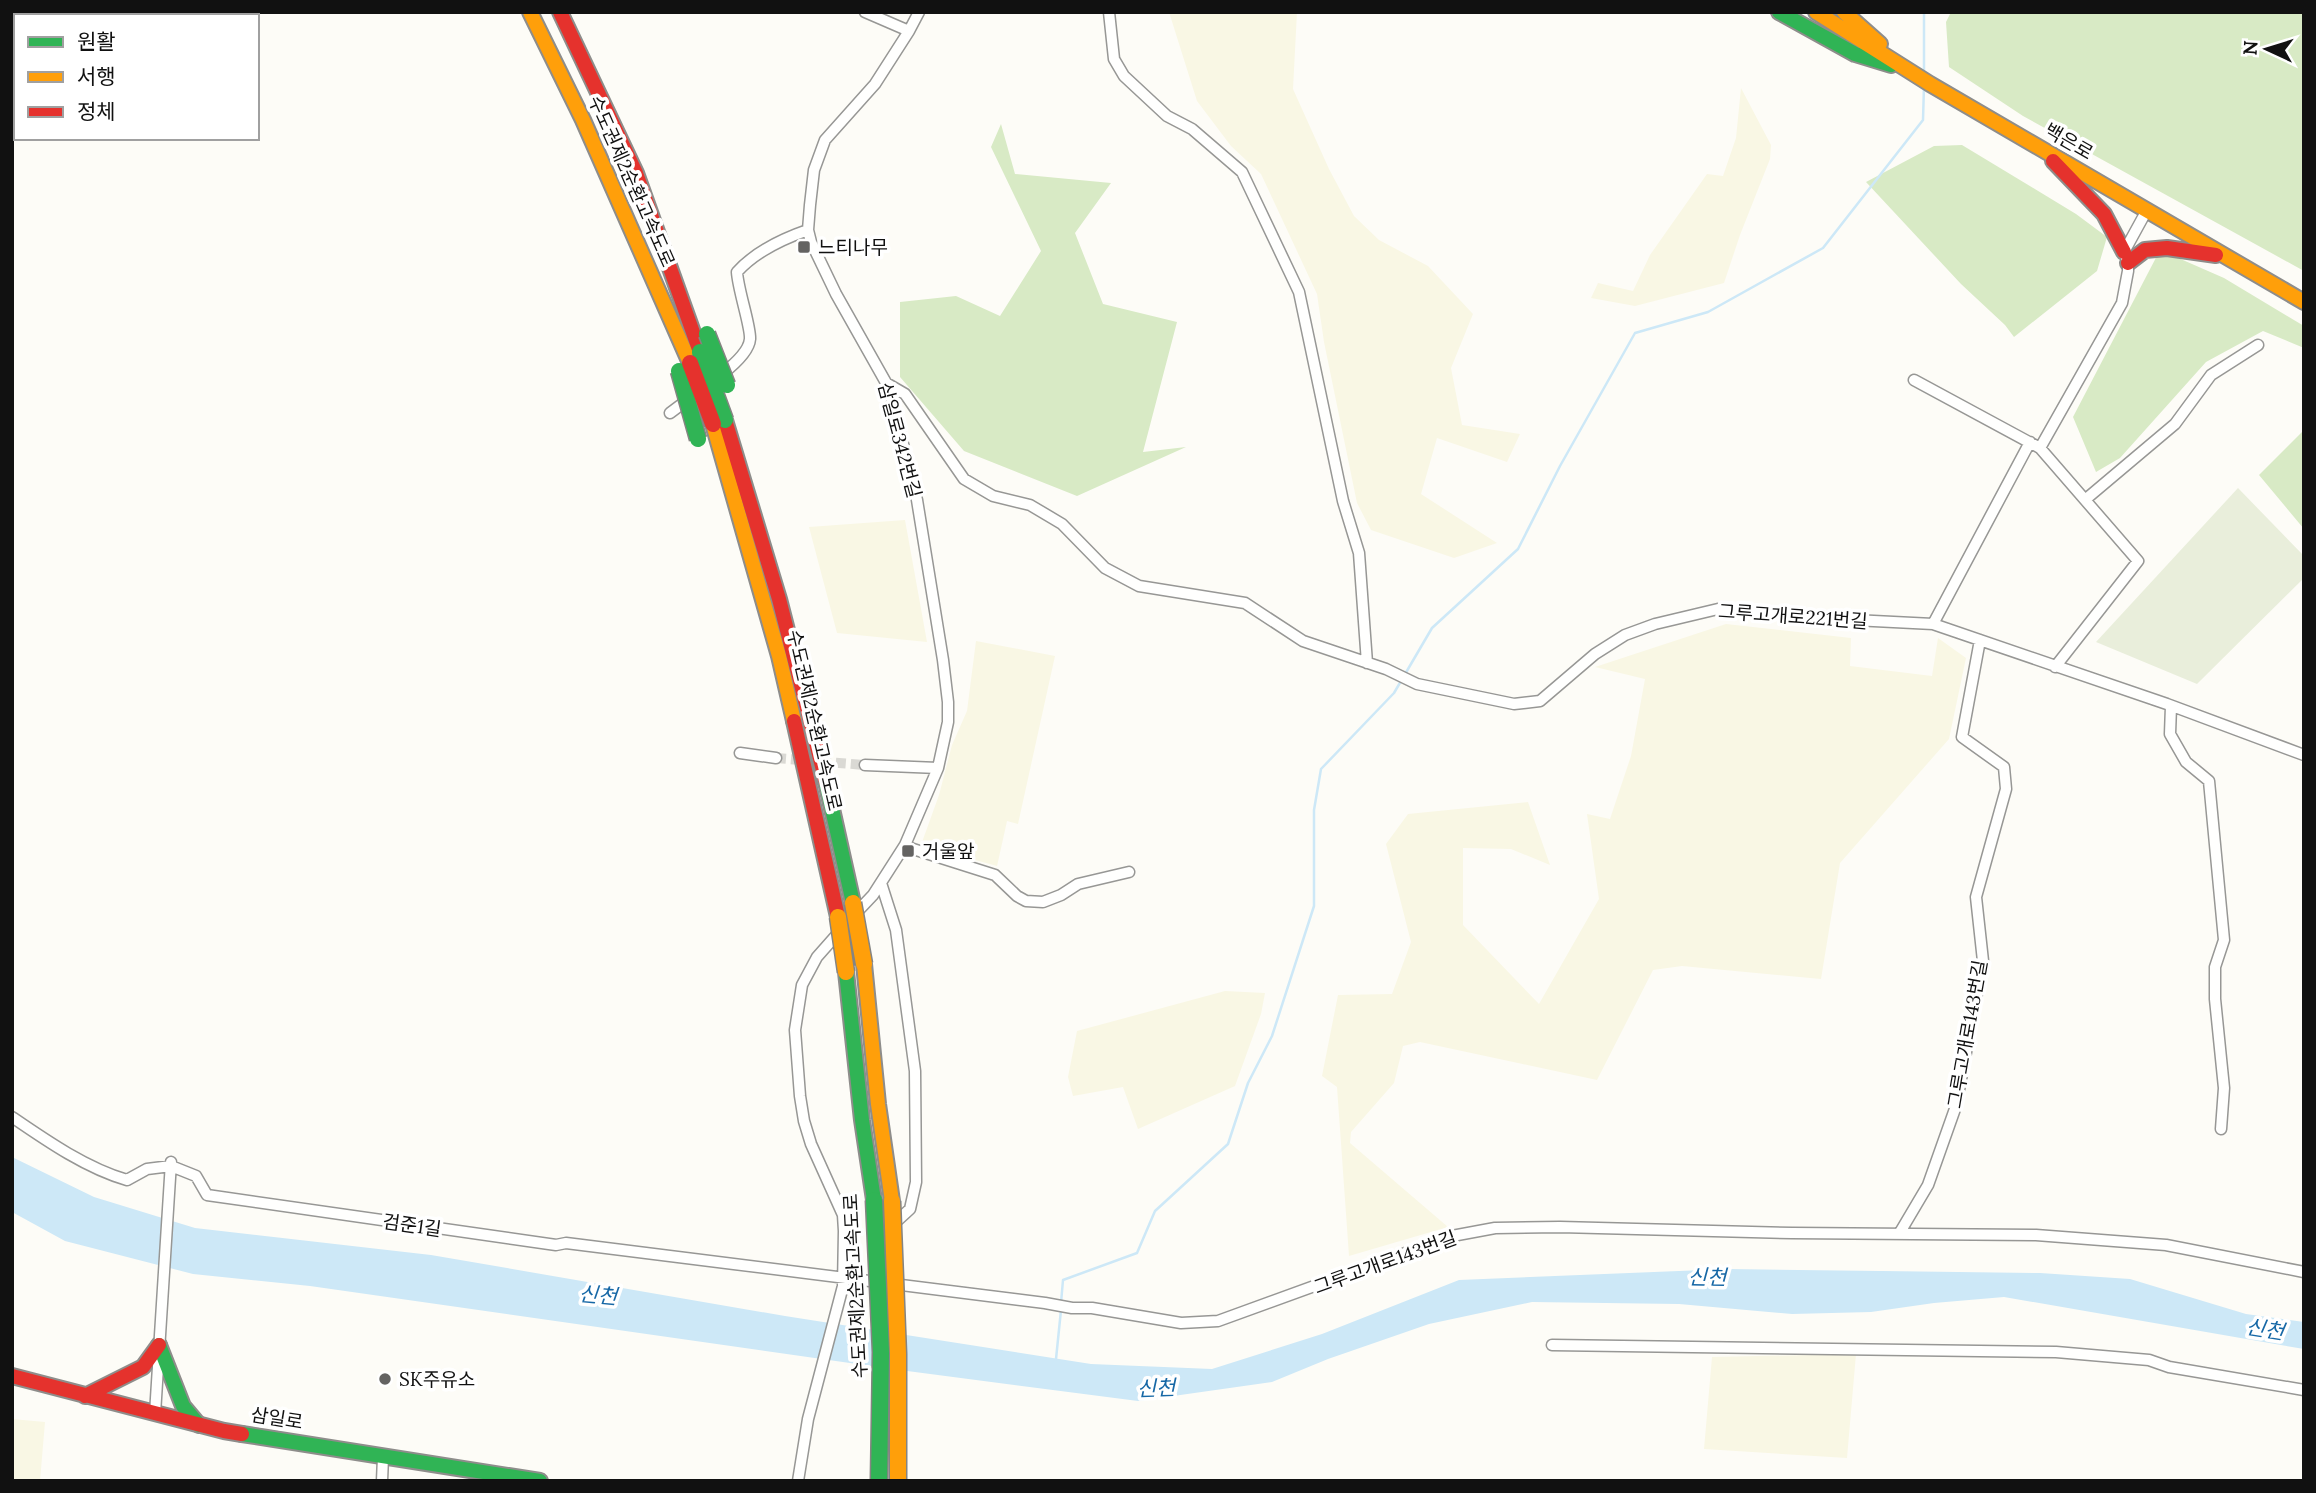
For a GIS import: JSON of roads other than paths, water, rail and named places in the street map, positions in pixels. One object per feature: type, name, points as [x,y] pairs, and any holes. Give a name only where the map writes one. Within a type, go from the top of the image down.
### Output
[{"type":"main road","name":"수도권제2순환고속도로","points":[[530,12],[583,120],[719,422],[755,510],[837,830],[864,964],[878,1104],[892,1201],[898,1354],[898,1481]]},
{"type":"main road","name":"수도권제2순환고속도로","points":[[560,12],[636,173],[690,362]]},
{"type":"main road","points":[[1779,12],[1855,54],[1919,76]]},
{"type":"main road","name":"백은로","points":[[1816,12],[2039,148],[2304,302]]},
{"type":"main road","points":[[1844,12],[1919,76]]},
{"type":"main road","points":[[2039,148],[2104,214],[2126,258],[2145,250],[2167,248],[2226,256]]},
{"type":"main road","points":[[636,173],[727,385]]},
{"type":"main road","points":[[690,362],[698,439]]},
{"type":"main road","name":"수도권제2순환고속도로","points":[[719,422],[779,656],[838,917],[874,1200],[881,1352],[879,1481]]},
{"type":"main road","points":[[762,619],[805,766]]},
{"type":"main road","points":[[807,656],[837,830]]},
{"type":"main road","points":[[85,1396],[143,1367],[159,1345]]},
{"type":"main road","points":[[159,1345],[183,1406],[201,1426]]},
{"type":"main road","name":"삼일로","points":[[12,1376],[224,1431],[540,1481]]},
{"type":"street","points":[[865,12],[909,31]]},
{"type":"street","name":"삼일로342번길","points":[[798,1481],[813,1399],[843,1282],[845,1231],[842,1215],[811,1144],[804,1121],[795,1030],[802,985],[817,957],[881,883],[905,845],[938,768],[948,722],[943,660],[917,500],[902,435],[886,383],[825,274],[808,230],[814,170],[825,140],[875,84],[919,12]]},
{"type":"street","points":[[1109,12],[1114,59],[1124,76],[1167,116],[1192,130],[1242,172],[1299,292],[1343,501],[1359,553],[1367,663]]},
{"type":"street","points":[[2040,448],[2122,303],[2126,258],[2147,210]]},
{"type":"street","points":[[670,413],[727,370],[747,348],[750,338],[738,289],[737,272],[748,260],[786,238],[808,230]]},
{"type":"street","points":[[2086,499],[2175,424],[2211,375],[2258,345]]},
{"type":"street","points":[[1914,380],[2040,448],[2138,561],[2055,667]]},
{"type":"street","name":"그루고개로221번길","points":[[886,383],[905,394],[964,480],[993,496],[1030,505],[1062,524],[1105,568],[1139,586],[1245,603],[1303,641],[1386,669],[1418,684],[1514,704],[1539,701],[1595,654],[1625,635],[1654,624],[1718,608],[1933,624],[2304,755]]},
{"type":"street","points":[[1933,624],[2030,442]]},
{"type":"street","name":"그루고개로143번길","points":[[1899,1234],[1928,1185],[1956,1106],[1983,961],[1976,897],[2006,789],[2004,767],[1962,737],[1980,640]]},
{"type":"street","points":[[2171,706],[2170,734],[2186,762],[2209,781],[2224,940],[2215,967],[2215,999],[2224,1088],[2221,1129]]},
{"type":"street","points":[[740,753],[776,758]]},
{"type":"street","points":[[864,765],[938,768]]},
{"type":"street","points":[[905,845],[995,875],[1026,901],[1044,902],[1078,884],[1129,872]]},
{"type":"street","points":[[881,883],[896,930],[915,1071],[916,1182],[910,1209],[898,1220]]},
{"type":"street","points":[[12,1117],[75,1157],[127,1180],[147,1169],[171,1164],[155,1414]]},
{"type":"street","name":"검준1길","points":[[171,1164],[196,1176],[207,1195],[556,1245],[566,1243],[843,1282]]},
{"type":"street","name":"그루고개로143번길","points":[[843,1282],[1072,1308],[1093,1308],[1181,1324],[1218,1321],[1452,1236],[1495,1228],[1560,1227],[2036,1235],[2166,1245],[2304,1272]]},
{"type":"street","points":[[1552,1345],[2056,1352],[2149,1360],[2174,1367],[2304,1390]]},
{"type":"street","points":[[382,1481],[383,1457]]},
{"type":"water","name":"신천","points":[[12,1157],[94,1197],[195,1228],[431,1255],[785,1316],[1091,1364],[1212,1369],[1322,1334],[1459,1280],[1728,1269],[2040,1273],[2130,1279],[2246,1314],[2304,1322],[2304,1349],[2004,1297],[1871,1312],[1792,1314],[1679,1304],[1532,1302],[1429,1324],[1328,1359],[1272,1382],[1138,1401],[892,1369],[310,1286],[193,1274],[65,1241],[12,1212]]},
{"type":"waterway","points":[[1924,12],[1924,75]]},
{"type":"waterway","points":[[1061,1303],[1063,1280],[1137,1253],[1155,1211],[1228,1144],[1248,1083],[1272,1036],[1314,906],[1314,810],[1321,769],[1394,693],[1432,628],[1518,549],[1560,466],[1635,333],[1708,312],[1823,248],[1923,120],[1924,86]]},
{"type":"waterway","points":[[1056,1359],[1061,1310]]},
{"type":"tunnel","points":[[776,758],[865,765]]},
{"type":"place","name":"느티나무","points":[[804,247]]},
{"type":"place","name":"거울앞","points":[[908,851]]},
{"type":"place","name":"SK주유소","points":[[385,1379]]}]
